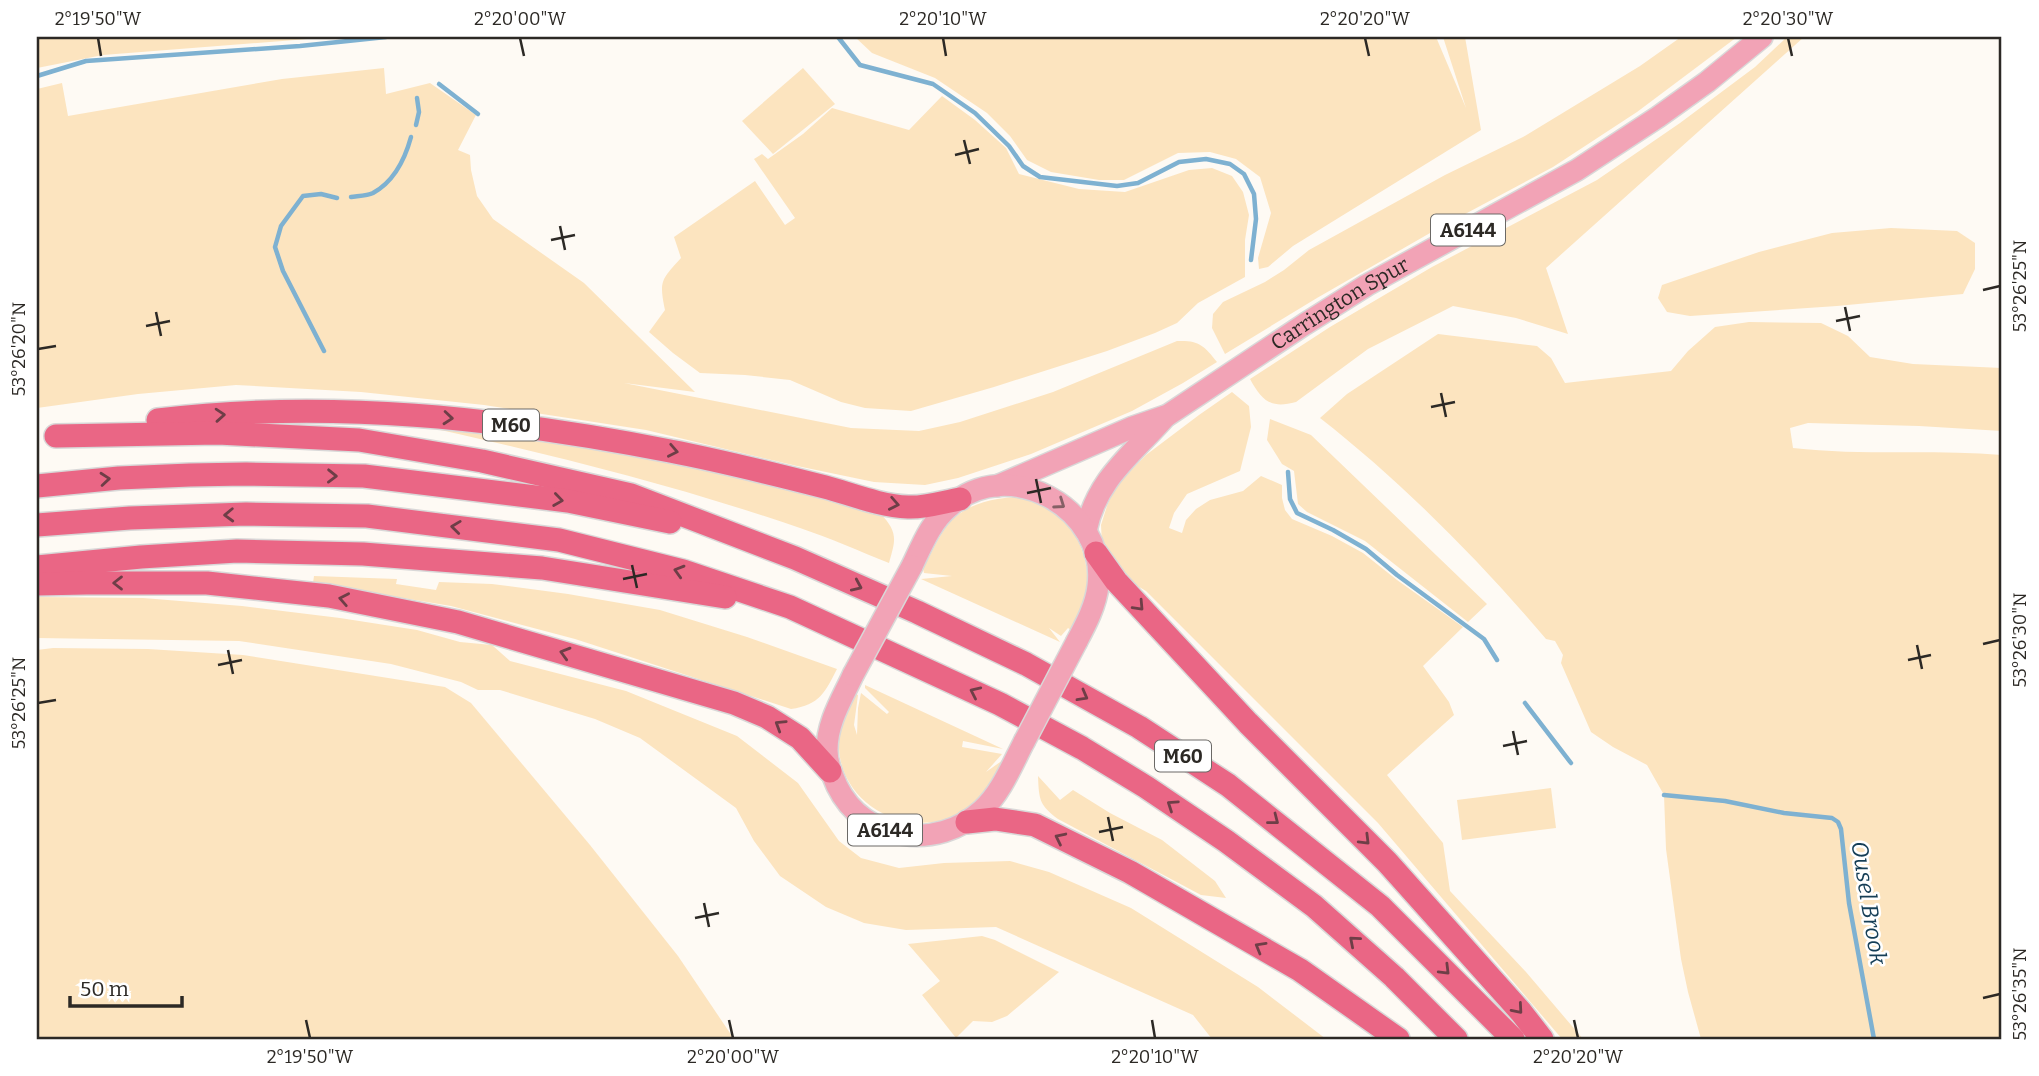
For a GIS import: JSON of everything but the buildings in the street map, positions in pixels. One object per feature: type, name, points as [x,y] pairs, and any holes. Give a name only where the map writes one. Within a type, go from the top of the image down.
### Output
[{"type":"highway","name":"M60","points":[[46,438],[161,420],[220,414],[330,411],[415,415],[489,422],[631,443],[751,468],[896,506],[921,506],[960,499]]},
{"type":"highway","name":"M60","points":[[46,438],[218,433],[359,440],[482,461],[632,495],[794,558],[1026,664],[1139,727],[1228,785],[1380,906],[1513,1039]]},
{"type":"highway","name":"M60","points":[[37,486],[190,475],[364,476],[568,501],[692,527],[794,558]]},
{"type":"highway","name":"M60","points":[[37,525],[130,518],[246,514],[367,516],[559,540],[683,571],[790,607],[1000,704],[1082,748],[1146,787],[1226,841],[1314,906],[1394,977],[1456,1039]]},
{"type":"highway","name":"M60","points":[[37,567],[237,551],[363,554],[542,568],[790,607]]},
{"type":"highway","points":[[1096,553],[1116,581],[1248,723],[1387,862],[1542,1039]]},
{"type":"highway","points":[[37,584],[207,583],[329,596],[458,622],[734,703],[767,717],[800,738],[830,771]]},
{"type":"highway","points":[[967,822],[995,819],[1035,825],[1118,866],[1300,970],[1398,1039]]},
{"type":"main road","name":"Carrington Spur","points":[[997,486],[1133,427],[1168,415],[1357,292],[1577,170],[1678,103],[1762,37]]},
{"type":"main road","name":"Carrington Spur","points":[[1086,531],[1093,504],[1121,462],[1168,415]]},
{"type":"main road","name":"A6144","points":[[1017,486],[1039,491],[1060,502],[1074,514],[1096,553],[1098,586],[1086,625],[996,794],[984,809],[951,830],[936,834],[902,835],[864,819],[842,794],[830,771],[827,751],[830,722],[936,521],[950,505],[960,499],[984,488],[1017,486]]},
{"type":"shaded area","points":[[37,37],[333,37],[103,55],[37,68]]},
{"type":"shaded area","points":[[855,37],[1436,37],[1466,108],[1443,37],[1465,37],[1481,130],[1293,246],[1268,267],[1259,269],[1258,258],[1271,213],[1260,177],[1236,159],[1210,152],[1178,153],[1124,180],[1099,180],[1051,172],[1027,160],[1010,136],[987,113],[935,78],[872,53]]},
{"type":"shaded area","points":[[1681,37],[1737,37],[1637,112],[1553,167],[1437,229],[1225,354],[1212,328],[1213,314],[1223,302],[1265,282],[1309,250],[1445,175],[1523,137],[1640,66]]},
{"type":"shaded area","points":[[1787,37],[1804,37],[1546,268],[1568,334],[1516,318],[1453,306],[1368,349],[1296,402],[1274,404],[1263,398],[1254,387],[1250,379],[1330,327],[1432,267],[1597,180],[1755,67]]},
{"type":"shaded area","points":[[384,68],[386,94],[430,83],[476,115],[458,150],[470,155],[477,196],[493,219],[584,283],[695,392],[624,383],[851,428],[919,431],[960,422],[1053,392],[1177,341],[1190,341],[1200,345],[1217,362],[1132,411],[1031,454],[958,478],[925,485],[874,482],[646,430],[484,405],[361,392],[236,385],[138,394],[37,408],[37,89],[62,83],[68,116],[282,79]]},
{"type":"shaded area","points":[[803,68],[835,104],[773,154],[742,121]]},
{"type":"shaded area","points":[[942,96],[975,120],[1006,148],[1019,174],[1079,189],[1125,192],[1189,170],[1212,168],[1232,176],[1243,192],[1249,215],[1245,240],[1245,277],[1198,303],[1177,323],[1155,333],[1107,351],[911,411],[865,408],[841,402],[790,380],[700,373],[649,332],[665,310],[663,281],[681,258],[674,237],[755,181],[785,225],[795,218],[754,159],[762,154],[768,159],[803,134],[832,108],[909,130]]},
{"type":"shaded area","points":[[1891,228],[1957,231],[1975,243],[1975,269],[1963,294],[1690,316],[1667,312],[1658,298],[1662,285],[1759,252],[1832,233]]},
{"type":"shaded area","points":[[1749,322],[1821,323],[1848,336],[1870,357],[1913,364],[2002,368],[2002,431],[1808,423],[1790,428],[1793,448],[1845,452],[2002,455],[2002,1039],[1701,1039],[1681,959],[1666,849],[1664,795],[1647,765],[1591,732],[1561,663],[1563,655],[1555,641],[1546,639],[1494,580],[1410,495],[1320,418],[1347,394],[1438,334],[1537,346],[1551,358],[1565,383],[1671,371],[1688,351],[1715,327]]},
{"type":"shaded area","points":[[1232,392],[1249,406],[1251,427],[1240,471],[1187,494],[1174,513],[1169,528],[1182,533],[1186,520],[1196,509],[1210,500],[1243,491],[1261,476],[1282,485],[1285,510],[1292,519],[1363,553],[1463,627],[1423,666],[1449,702],[1454,715],[1387,775],[1443,843],[1450,891],[1526,972],[1583,1039],[1562,1039],[1378,823],[1146,591],[1129,581],[1102,544],[1101,525],[1115,487],[1146,455]]},
{"type":"shaded area","points":[[1270,419],[1311,435],[1487,604],[1468,622],[1365,541],[1307,512],[1298,504],[1294,471],[1282,464],[1267,440]]},
{"type":"shaded area","points":[[409,423],[430,423],[706,466],[880,513],[890,525],[894,536],[889,563],[811,532],[655,483]]},
{"type":"shaded area","points":[[1018,497],[1041,504],[1055,512],[1074,533],[1085,558],[1087,586],[1071,630],[1068,628],[1061,636],[1049,628],[1060,642],[921,579],[952,576],[924,573],[923,569],[944,530],[959,514],[987,501]]},
{"type":"shaded area","points":[[314,576],[397,579],[396,584],[436,590],[439,582],[492,584],[660,610],[837,669],[815,701],[791,709],[575,639],[451,606],[313,583]]},
{"type":"shaded area","points":[[37,597],[143,598],[242,606],[417,630],[460,642],[492,645],[510,661],[626,691],[737,736],[798,783],[839,841],[861,858],[899,868],[944,863],[1010,861],[1049,872],[1131,908],[1258,987],[1326,1039],[1212,1039],[1193,1015],[996,927],[906,930],[864,923],[826,907],[780,876],[754,841],[736,808],[640,738],[595,719],[500,690],[478,690],[461,682],[391,664],[239,641],[37,638]]},
{"type":"shaded area","points":[[148,649],[243,655],[445,687],[471,703],[590,845],[678,956],[734,1039],[37,1039],[37,650]]},
{"type":"shaded area","points":[[865,685],[1003,749],[963,741],[962,747],[1002,754],[986,772],[1003,760],[976,801],[956,815],[933,822],[910,822],[887,815],[867,803],[852,786],[842,765],[839,740],[843,722],[856,694],[854,725],[857,735],[861,693],[887,714],[889,712]]},
{"type":"shaded area","points":[[1038,776],[1060,800],[1073,790],[1162,840],[1215,881],[1226,898],[1201,895],[1058,819],[1041,801]]},
{"type":"shaded area","points":[[1551,788],[1556,828],[1462,840],[1457,800]]},
{"type":"shaded area","points":[[982,936],[1059,972],[1007,1016],[992,1022],[973,1021],[956,1038],[922,995],[940,981],[908,944]]},
{"type":"waterway","points":[[37,76],[86,61],[300,46],[386,37]]},
{"type":"waterway","name":"Ousel Brook","points":[[838,37],[860,65],[933,84],[975,113],[1009,146],[1023,166],[1040,177],[1117,186],[1138,183],[1179,162],[1206,159],[1230,164],[1244,174],[1254,194],[1256,219],[1251,260]]},
{"type":"waterway","points":[[439,84],[478,114]]},
{"type":"waterway","points":[[416,125],[419,112],[417,98]]},
{"type":"waterway","points":[[351,197],[371,194],[381,188],[393,176],[402,161],[411,137]]},
{"type":"waterway","points":[[324,351],[283,271],[275,247],[281,226],[303,196],[321,194],[337,198]]},
{"type":"waterway","name":"Ousel Brook","points":[[1288,472],[1290,499],[1297,513],[1366,549],[1484,639],[1497,660]]},
{"type":"waterway","name":"Ousel Brook","points":[[1525,703],[1571,763]]},
{"type":"waterway","name":"Ousel Brook","points":[[1664,795],[1725,801],[1784,813],[1832,818],[1838,822],[1849,903],[1874,1039]]}]
